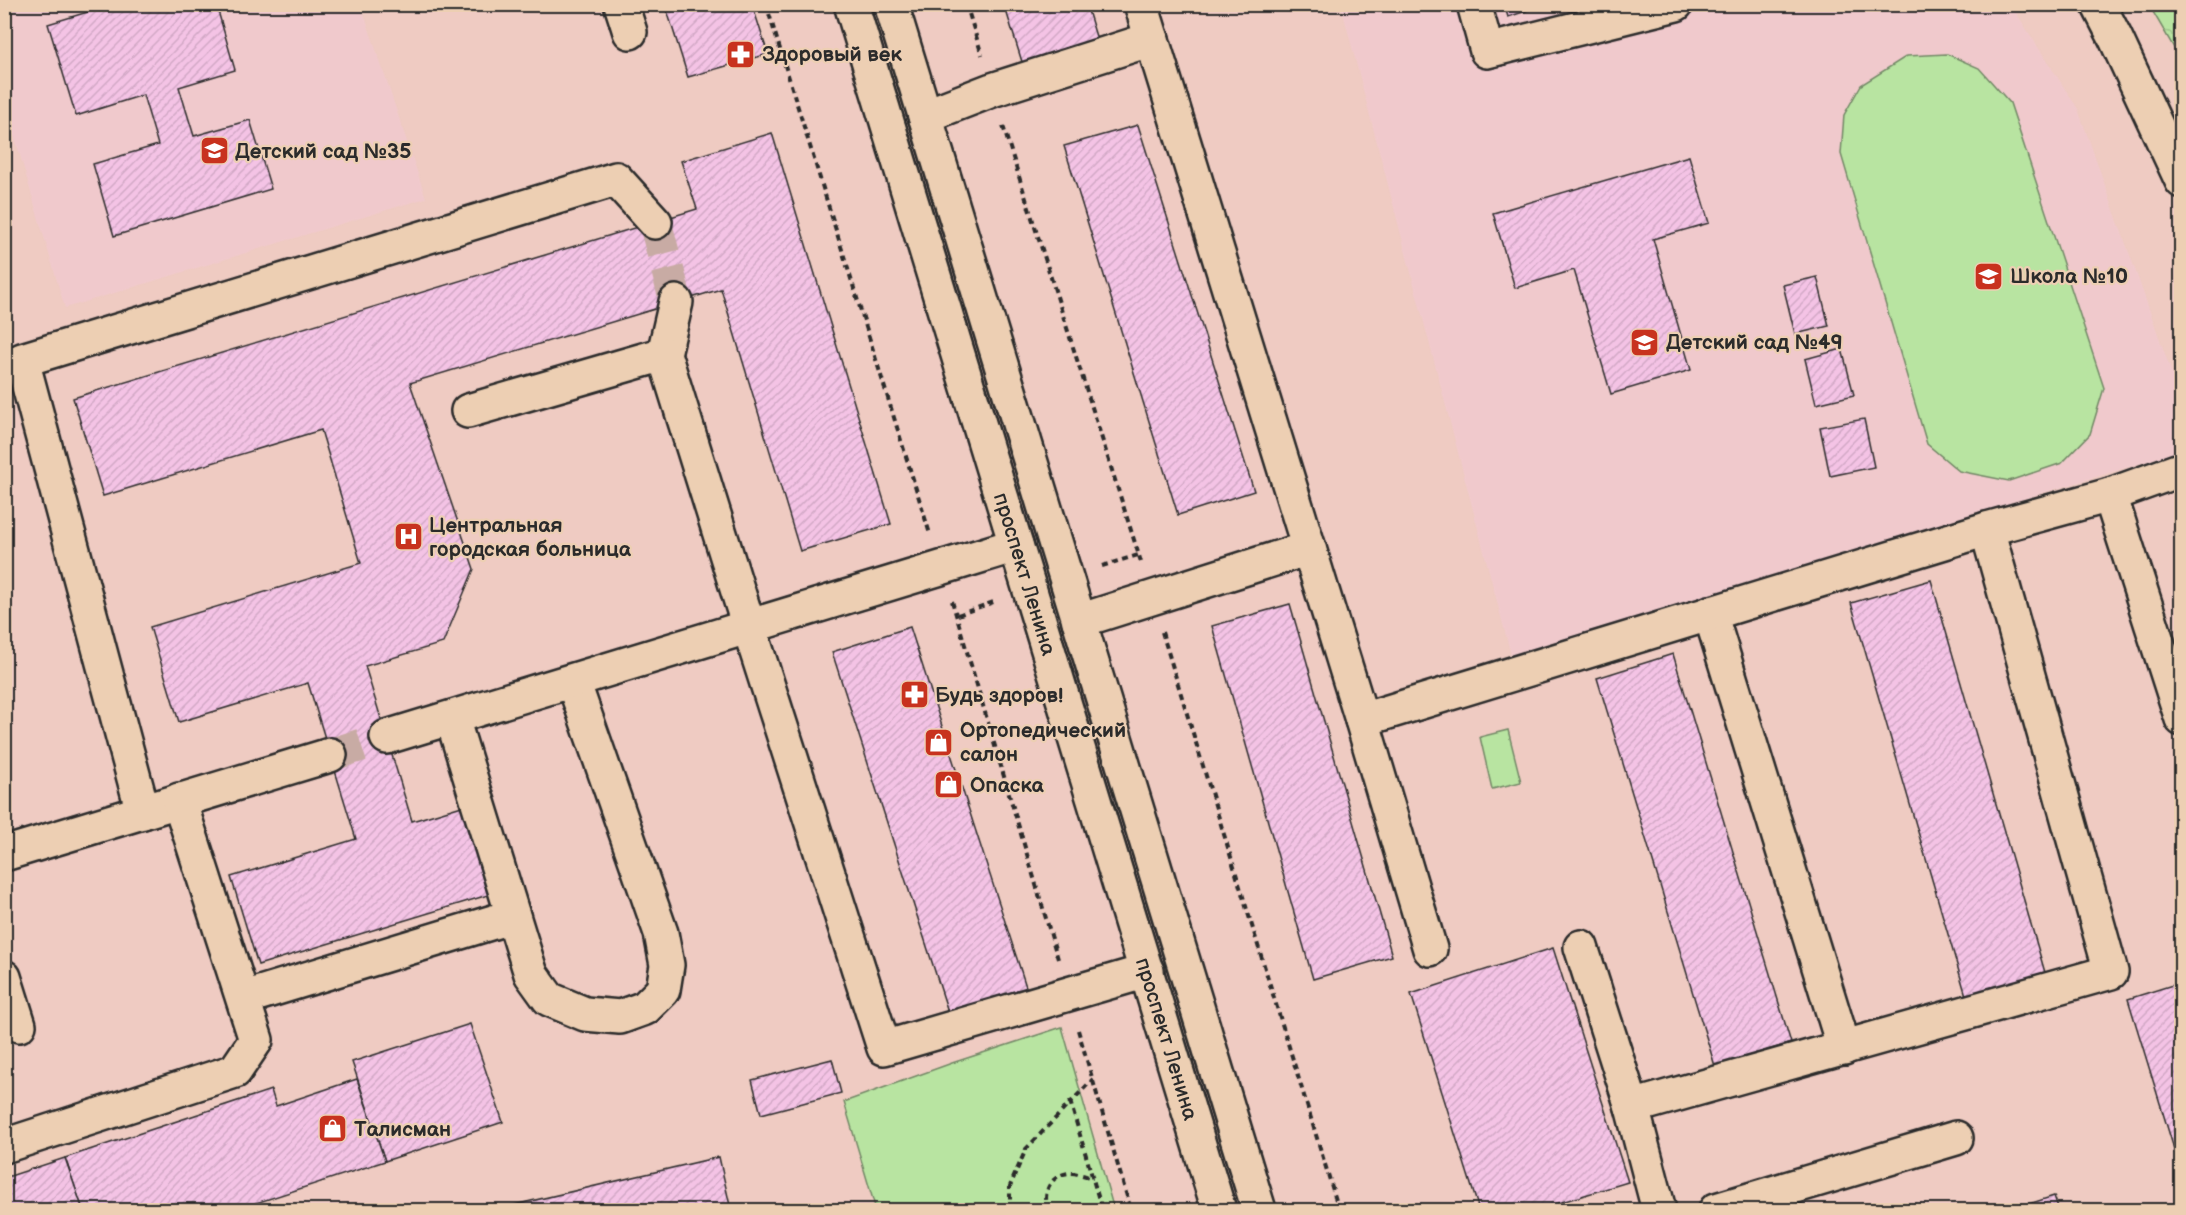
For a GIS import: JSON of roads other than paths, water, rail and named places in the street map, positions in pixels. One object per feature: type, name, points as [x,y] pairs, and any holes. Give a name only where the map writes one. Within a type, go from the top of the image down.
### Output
[{"type":"main road","name":"проспект Ленина","points":[[850,4],[1219,1210]]},
{"type":"main road","name":"проспект Ленина","points":[[891,4],[1258,1210]]},
{"type":"main road","points":[[1141,4],[1362,720],[1430,949]]},
{"type":"main road","points":[[1474,4],[1487,51],[1676,4]]},
{"type":"main road","points":[[2098,4],[2181,182]]},
{"type":"main road","points":[[925,116],[992,90],[1152,39]]},
{"type":"main road","points":[[143,812],[22,360],[616,179],[655,222]]},
{"type":"main road","points":[[676,302],[664,354],[884,1048],[1147,971]]},
{"type":"main road","points":[[468,411],[664,354]]},
{"type":"main road","points":[[1362,720],[1988,529],[2110,495],[2181,469]]},
{"type":"main road","points":[[2110,495],[2181,719]]},
{"type":"main road","points":[[1632,1107],[2110,972],[1988,529]]},
{"type":"main road","points":[[387,737],[1016,545]]},
{"type":"main road","points":[[1079,621],[1309,548]]},
{"type":"main road","points":[[1710,613],[1844,1048]]},
{"type":"main road","points":[[452,718],[531,974],[549,999],[585,1014],[620,1017],[645,1008],[663,990],[667,965],[662,933],[573,681]]},
{"type":"main road","points":[[4,854],[330,755]]},
{"type":"main road","points":[[4,1146],[235,1071],[256,1040],[179,800]]},
{"type":"main road","points":[[244,998],[513,916]]},
{"type":"main road","points":[[1581,947],[1632,1107],[1659,1210]]},
{"type":"main road","points":[[4,977],[19,1025]]},
{"type":"main road","points":[[1716,1210],[1956,1138]]},
{"type":"tunnel","points":[[655,222],[676,302]]},
{"type":"tunnel","points":[[330,755],[387,737]]},
{"type":"place","name":"Здоровый век","points":[[741,54]]},
{"type":"place","name":"Детский сад №35","points":[[214,151]]},
{"type":"place","name":"Школа №10","points":[[1989,276]]},
{"type":"place","name":"Детский сад №49","points":[[1645,342]]},
{"type":"place","name":"Центральная городская больница","points":[[408,537]]},
{"type":"place","name":"Будь здоров!","points":[[914,695]]},
{"type":"place","name":"Ортопедический салон","points":[[939,742]]},
{"type":"place","name":"Опаска","points":[[949,785]]},
{"type":"place","name":"Талисман","points":[[333,1129]]}]
